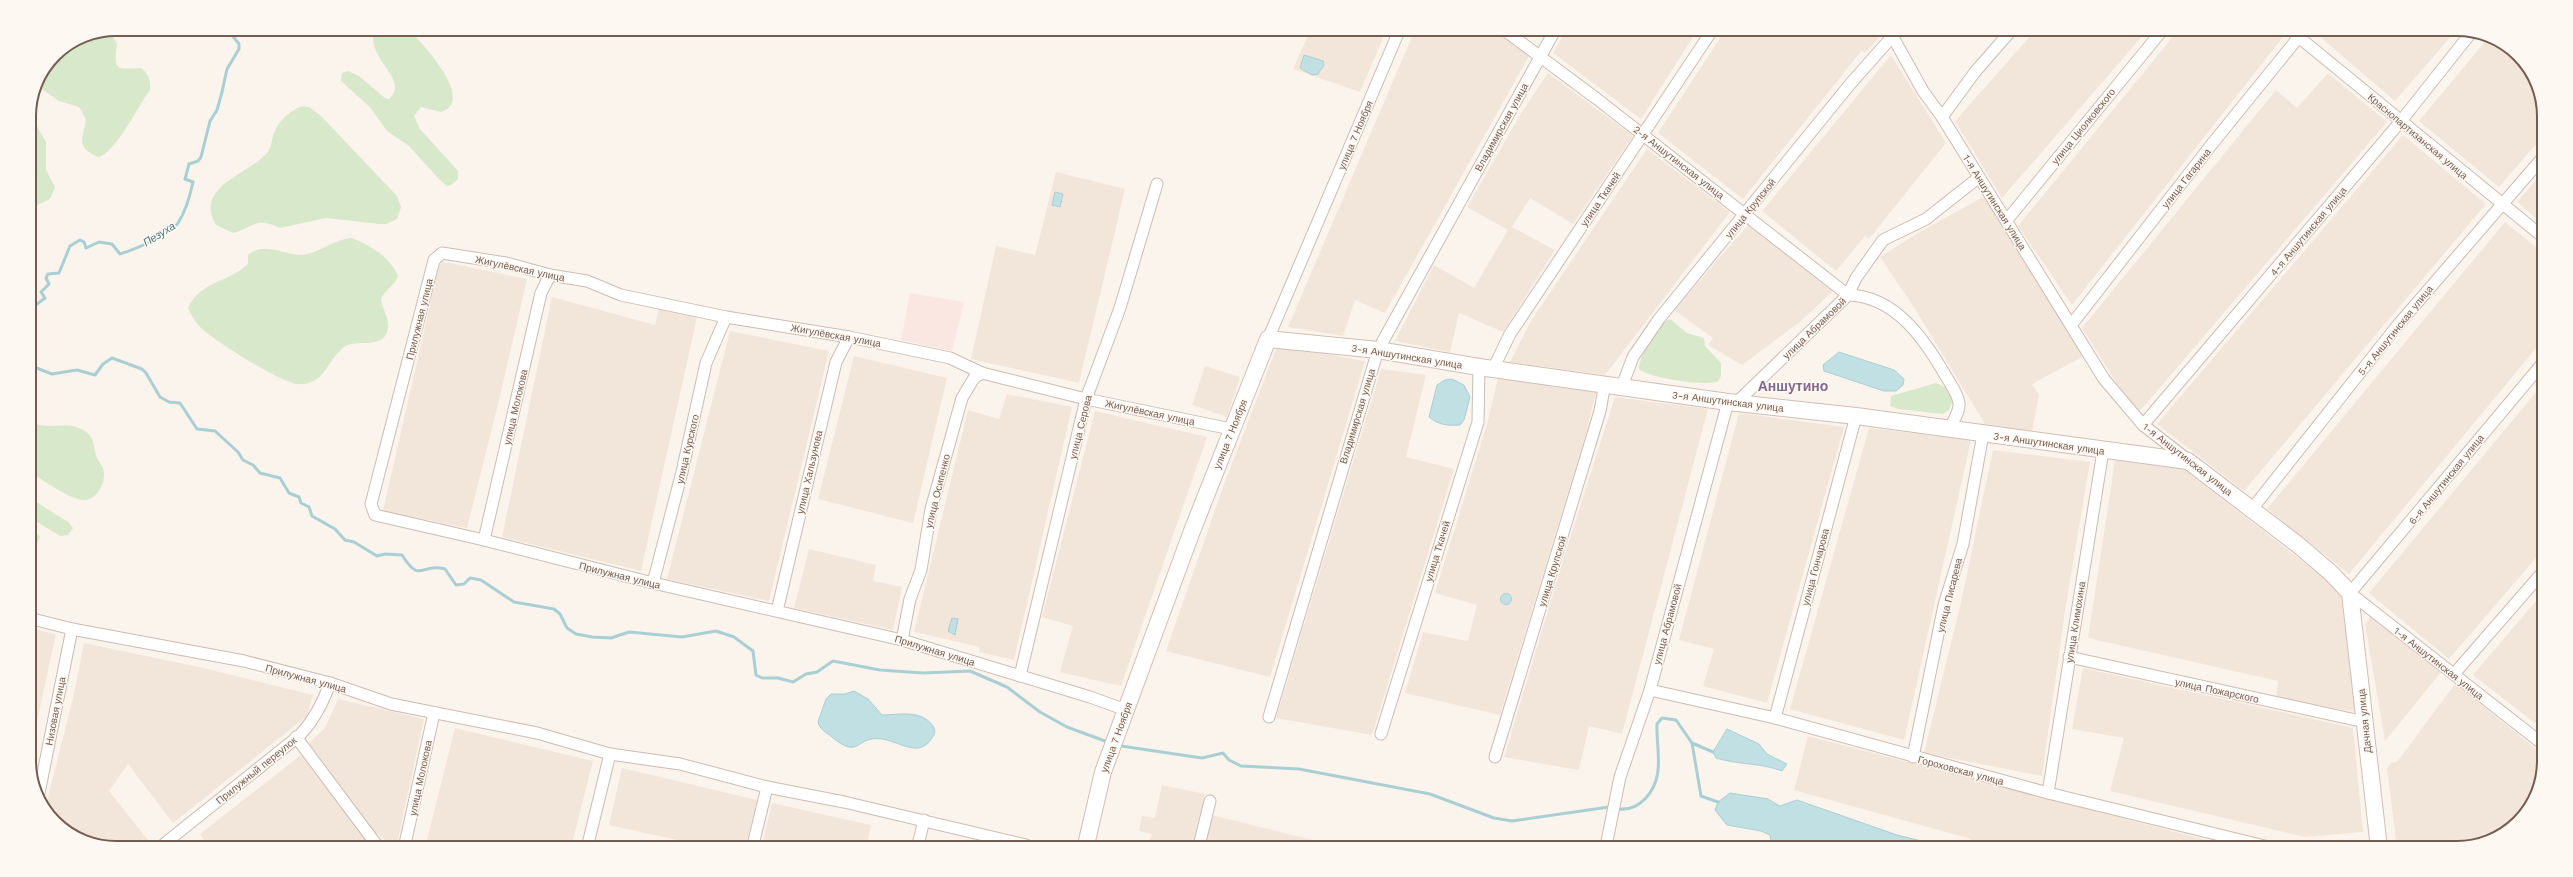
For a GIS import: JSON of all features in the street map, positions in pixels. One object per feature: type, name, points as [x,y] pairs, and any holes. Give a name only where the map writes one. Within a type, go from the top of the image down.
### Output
[{"type":"street","name":"улица 7 Ноября","points":[[1087,841],[1103,772],[1231,429],[1397,36]]},
{"type":"street","name":"2-я Аншутинская улица","points":[[1512,36],[1642,134],[1848,295]]},
{"type":"street","name":"Владимирская улица","points":[[1269,717],[1378,350],[1552,36]]},
{"type":"street","name":"улица Ткачей","points":[[1381,734],[1478,422],[1486,368],[1708,36]]},
{"type":"street","name":"улица Крупской","points":[[1622,386],[1626,372],[1649,333],[1889,36]]},
{"type":"street","name":"1-я Аншутинская улица","points":[[1891,36],[1923,91],[1942,117],[1978,178],[2007,220],[2072,324],[2104,379],[2143,425],[2252,509],[2331,573],[2350,593],[2537,740]]},
{"type":"street","points":[[1942,117],[1975,72],[2006,36]]},
{"type":"street","name":"улица Циолковского","points":[[2007,220],[2158,36]]},
{"type":"street","name":"улица Гагарина","points":[[2072,324],[2298,36]]},
{"type":"street","name":"Краснопартизанская улица","points":[[2300,36],[2501,205],[2537,232]]},
{"type":"street","name":"4-я Аншутинская улица","points":[[2143,425],[2401,121],[2468,37]]},
{"type":"street","name":"5-я Аншутинская улица","points":[[2252,509],[2397,326],[2537,164]]},
{"type":"street","name":"улица Абрамовой","points":[[1607,841],[1620,776],[1650,690],[1732,402],[1848,295],[1856,278],[1883,240],[1926,219],[1978,178]]},
{"type":"street","name":"улица Серова","points":[[1020,676],[1086,399],[1120,308],[1157,184]]},
{"type":"street","name":"Жигулёвская улица","points":[[439,254],[506,263],[550,275],[587,281],[621,295],[726,317],[849,337],[950,358],[982,373],[1086,399],[1231,429]]},
{"type":"street","name":"Прилужная улица","points":[[439,254],[434,260],[371,510],[375,515],[380,518],[484,540],[653,583],[902,640],[1090,697],[1126,710]]},
{"type":"street","name":"улица Молокова","points":[[484,540],[541,293],[550,275]]},
{"type":"street","points":[[1848,295],[1865,296],[1893,311],[1912,327],[1930,348],[1959,403],[1958,410],[1949,429]]},
{"type":"street","name":"улица Курского","points":[[653,583],[682,472],[706,363],[726,317]]},
{"type":"street","name":"улица Хальзунова","points":[[777,611],[836,362],[849,337]]},
{"type":"street","name":"3-я Аншутинская улица","points":[[1268,339],[1378,350],[1486,368],[1605,383],[1732,402],[1856,416],[2103,451],[2188,461]]},
{"type":"street","name":"6-я Аншутинская улица","points":[[2350,593],[2537,370]]},
{"type":"street","name":"улица Осипенко","points":[[902,640],[910,599],[921,570],[931,509],[962,398],[974,378],[982,373]]},
{"type":"street","name":"улица Крупской","points":[[1495,757],[1600,411],[1605,383]]},
{"type":"street","name":"улица Гончарова","points":[[1775,718],[1856,416]]},
{"type":"street","name":"улица Писарева","points":[[1913,757],[1944,605],[1963,544],[1983,434]]},
{"type":"street","name":"улица Климохина","points":[[2048,793],[2103,451]]},
{"type":"street","points":[[2454,674],[2537,579]]},
{"type":"street","name":"Дачная улица","points":[[2350,593],[2378,841]]},
{"type":"street","name":"Прилужная улица","points":[[36,620],[72,629],[207,653],[330,683],[391,704],[537,733],[610,754],[680,764],[767,787],[924,820],[1010,841]]},
{"type":"street","name":"Низовая улица","points":[[40,787],[72,629]]},
{"type":"street","name":"улица Пожарского","points":[[2069,657],[2365,722]]},
{"type":"street","name":"Прилужный переулок","points":[[168,841],[296,738],[310,724],[324,702],[330,683]]},
{"type":"street","name":"Гороховская улица","points":[[1650,690],[1775,718],[2048,793],[2244,841]]},
{"type":"street","name":"улица Молокова","points":[[406,841],[434,713]]},
{"type":"street","points":[[296,738],[374,841]]},
{"type":"street","points":[[589,841],[610,754]]},
{"type":"street","points":[[754,841],[767,787]]},
{"type":"street","points":[[1200,841],[1210,802]]},
{"type":"street","points":[[919,841],[924,820]]},
{"type":"shaded area","points":[[1308,36],[1384,36],[1360,92],[1293,69]]},
{"type":"shaded area","points":[[1412,36],[1502,36],[1529,56],[1385,313],[1355,300],[1343,336],[1288,327]]},
{"type":"shaded area","points":[[1563,36],[1693,36],[1641,119],[1553,53]]},
{"type":"shaded area","points":[[1721,36],[1880,37],[1865,53],[1862,50],[1743,199],[1658,133]]},
{"type":"shaded area","points":[[2030,36],[2142,36],[2002,198],[1955,121]]},
{"type":"shaded area","points":[[2174,36],[2283,37],[2072,305],[2018,226]]},
{"type":"shaded area","points":[[2319,36],[2451,36],[2395,101]]},
{"type":"shaded area","points":[[2485,41],[2506,53],[2520,67],[2526,76],[2533,91],[2537,111],[2537,143],[2499,187],[2419,121]]},
{"type":"shaded area","points":[[1891,55],[1946,143],[1869,239],[1865,236],[1836,271],[1762,211]]},
{"type":"shaded area","points":[[1548,73],[1633,136],[1573,224],[1530,198],[1512,227],[1555,250],[1503,332],[1459,313],[1450,352],[1395,341],[1434,265],[1474,288],[1508,230],[1467,207],[1520,115]]},
{"type":"shaded area","points":[[2328,73],[2387,122],[2140,411],[2120,388],[2082,328],[2276,90],[2297,108]]},
{"type":"shaded area","points":[[2403,135],[2486,204],[2244,491],[2157,424]]},
{"type":"shaded area","points":[[1647,149],[1730,212],[1605,375],[1510,362],[1531,321]]},
{"type":"shaded area","points":[[1056,172],[1125,189],[1079,383],[971,359],[996,246],[1035,255]]},
{"type":"shaded area","points":[[2537,179],[2537,219],[2517,202]]},
{"type":"shaded area","points":[[1985,196],[2084,356],[2032,384],[2039,395],[2032,432],[1985,424],[1915,309],[1880,257],[1918,233]]},
{"type":"shaded area","points":[[2505,222],[2537,248],[2537,347],[2349,574],[2267,509]]},
{"type":"shaded area","points":[[1748,225],[1833,291],[1801,321],[1742,365],[1708,345],[1713,338],[1674,310]]},
{"type":"shaded area","points":[[440,261],[527,279],[467,528],[383,511]]},
{"type":"shaded area","points":[[910,293],[964,302],[952,351],[901,340]]},
{"type":"shaded area","points":[[552,297],[655,325],[659,309],[697,317],[641,571],[502,537]]},
{"type":"shaded area","points":[[730,331],[829,351],[769,601],[667,579]]},
{"type":"shaded area","points":[[1282,346],[1365,361],[1270,677],[1166,651],[1223,487],[1276,349]]},
{"type":"shaded area","points":[[854,356],[947,378],[913,523],[818,499]]},
{"type":"shaded area","points":[[1205,366],[1240,377],[1227,417],[1192,405]]},
{"type":"shaded area","points":[[1381,369],[1426,375],[1406,457],[1454,469],[1372,735],[1276,718]]},
{"type":"shaded area","points":[[1498,378],[1596,392],[1585,437],[1500,715],[1405,693],[1423,632],[1468,641],[1477,605],[1435,593],[1487,424]]},
{"type":"shaded area","points":[[2537,391],[2537,557],[2449,659],[2369,593]]},
{"type":"shaded area","points":[[1007,394],[1072,407],[1014,660],[979,652],[980,647],[914,632],[968,410],[999,419]]},
{"type":"shaded area","points":[[1615,397],[1708,409],[1622,734],[1589,726],[1579,770],[1504,757],[1564,557]]},
{"type":"shaded area","points":[[1095,411],[1207,437],[1121,686],[1060,672],[1073,626],[1042,617]]},
{"type":"shaded area","points":[[1739,413],[1844,427],[1767,703],[1703,686],[1714,649],[1679,640]]},
{"type":"shaded area","points":[[1869,428],[1971,440],[1904,740],[1790,709]]},
{"type":"shaded area","points":[[1993,450],[2090,462],[2065,611],[2042,776],[1924,753],[1962,598]]},
{"type":"shaded area","points":[[2115,460],[2182,468],[2341,591],[2356,712],[2276,698],[2278,681],[2088,638]]},
{"type":"shaded area","points":[[809,549],[876,565],[873,581],[902,587],[893,630],[794,608]]},
{"type":"shaded area","points":[[2537,600],[2537,725],[2473,675]]},
{"type":"shaded area","points":[[2371,616],[2441,672],[2385,741],[2365,624]]},
{"type":"shaded area","points":[[36,630],[56,634],[36,726]]},
{"type":"shaded area","points":[[84,643],[199,667],[313,695],[307,716],[173,823],[128,764],[109,791],[148,840],[116,841],[91,837],[81,833],[67,824],[53,810],[47,801],[74,694]]},
{"type":"shaded area","points":[[2083,668],[2353,728],[2363,832],[2305,837],[2110,791],[2124,738],[2072,729]]},
{"type":"shaded area","points":[[2455,684],[2537,750],[2536,771],[2533,786],[2520,810],[2506,824],[2492,833],[2477,838],[2456,841],[2396,841],[2387,768],[2391,763],[2397,762]]},
{"type":"shaded area","points":[[338,699],[424,719],[398,841],[387,841],[371,830],[309,743],[325,728]]},
{"type":"shaded area","points":[[455,728],[593,761],[573,841],[427,841]]},
{"type":"shaded area","points":[[1808,736],[2210,841],[1970,841],[1971,839],[1794,790]]},
{"type":"shaded area","points":[[301,755],[367,841],[205,841],[200,834]]},
{"type":"shaded area","points":[[622,768],[757,800],[747,841],[677,841],[609,825]]},
{"type":"shaded area","points":[[1162,785],[1205,794],[1193,841],[1149,841],[1152,834],[1139,831],[1142,816],[1155,818]]},
{"type":"shaded area","points":[[772,803],[871,825],[868,841],[763,841]]},
{"type":"shaded area","points":[[1212,815],[1316,841],[1205,841]]},
{"type":"green space","points":[[111,36],[117,44],[116,60],[118,67],[127,69],[141,68],[146,72],[150,83],[150,90],[119,139],[105,154],[98,157],[83,146],[82,137],[86,119],[79,107],[59,101],[41,88],[56,63],[63,56],[86,42]]},
{"type":"green space","points":[[373,36],[415,36],[434,59],[450,85],[453,96],[450,106],[441,112],[421,107],[414,116],[420,129],[458,171],[458,179],[451,185],[447,186],[409,146],[387,131],[370,107],[341,81],[342,73],[348,71],[359,76],[385,98],[389,99],[394,92],[395,84],[392,76],[376,51]]},
{"type":"green space","points":[[302,106],[309,107],[321,116],[397,196],[401,207],[397,219],[386,224],[379,224],[326,218],[280,228],[266,223],[260,223],[233,233],[216,225],[211,212],[212,201],[217,191],[226,183],[259,161],[267,153],[271,146],[276,128],[289,113]]},
{"type":"green space","points":[[36,124],[46,142],[46,170],[55,187],[50,199],[36,206]]},
{"type":"green space","points":[[352,238],[379,252],[390,263],[398,276],[381,299],[388,328],[386,335],[376,342],[356,343],[344,347],[335,356],[321,376],[311,382],[306,384],[293,383],[270,373],[243,357],[216,340],[199,326],[188,308],[193,299],[200,292],[232,275],[248,264],[248,255],[254,251],[268,249],[302,255],[338,241]]},
{"type":"green space","points":[[1670,319],[1687,333],[1704,338],[1705,346],[1721,363],[1721,376],[1718,381],[1703,383],[1678,381],[1653,376],[1639,369],[1642,356],[1654,333]]},
{"type":"green space","points":[[1936,383],[1949,389],[1953,400],[1949,410],[1943,414],[1899,409],[1890,406],[1891,396]]},
{"type":"green space","points":[[36,424],[43,426],[72,426],[85,431],[91,436],[97,457],[103,468],[103,482],[98,492],[91,499],[80,500],[57,489],[36,476]]},
{"type":"green space","points":[[36,501],[68,522],[73,528],[68,535],[60,536],[36,521]]},
{"type":"green space","points":[[36,533],[40,536],[36,544]]},
{"type":"water","points":[[1304,55],[1323,61],[1324,65],[1318,74],[1312,75],[1300,68]]},
{"type":"water","points":[[1055,192],[1063,194],[1060,207],[1052,205]]},
{"type":"water","points":[[1839,352],[1894,370],[1904,379],[1903,385],[1896,391],[1884,391],[1824,371],[1823,365]]},
{"type":"water","points":[[1452,379],[1464,385],[1470,397],[1464,420],[1460,425],[1436,422],[1429,417],[1437,385],[1445,380]]},
{"type":"water","points":[[1506,593],[1510,595],[1512,599],[1510,603],[1506,605],[1502,603],[1500,599],[1502,595]]},
{"type":"water","points":[[952,618],[958,619],[955,635],[948,631]]},
{"type":"water","points":[[854,691],[868,699],[882,715],[909,714],[922,717],[933,726],[935,731],[934,735],[927,744],[915,748],[882,739],[867,740],[858,746],[853,747],[848,747],[841,744],[824,731],[818,722],[826,699],[831,694],[845,694]]},
{"type":"water","points":[[1727,729],[1759,744],[1767,754],[1787,764],[1782,771],[1774,768],[1716,758],[1713,752]]},
{"type":"water","points":[[1730,793],[1768,799],[1780,806],[1797,800],[1897,835],[1922,841],[1771,841],[1770,835],[1761,831],[1727,825],[1715,810],[1718,802]]},
{"type":"waterway","name":"Пезуха","points":[[36,305],[45,298],[41,292],[49,284],[46,278],[48,274],[59,273],[70,246],[80,240],[84,242],[86,248],[99,242],[112,244],[120,254],[142,246],[160,237],[174,228],[178,223],[191,193],[193,182],[185,179],[189,164],[198,161],[201,157],[210,121],[217,110],[227,69],[239,49],[239,44],[233,36]]},
{"type":"waterway","points":[[36,368],[52,374],[77,370],[95,375],[103,364],[112,358],[142,369],[146,373],[160,397],[169,402],[180,403],[197,429],[215,431],[238,452],[243,460],[253,465],[260,473],[280,478],[289,493],[299,497],[301,503],[309,507],[312,516],[335,529],[345,540],[354,542],[377,556],[385,554],[402,555],[408,564],[417,571],[430,568],[445,569],[456,585],[464,584],[470,578],[481,580],[514,602],[554,609],[560,614],[567,628],[576,634],[611,638],[629,632],[682,637],[716,631],[734,637],[753,651],[756,675],[762,678],[778,678],[793,682],[806,674],[817,672],[833,661],[880,670],[923,673],[970,671],[1007,687],[1040,712],[1067,727],[1105,741]]},
{"type":"waterway","points":[[1620,809],[1631,808],[1640,804],[1652,791],[1658,773],[1657,724],[1662,718],[1676,720],[1692,743],[1713,752]]},
{"type":"waterway","points":[[1692,743],[1701,796],[1718,802]]},
{"type":"waterway","points":[[1121,746],[1202,758],[1223,753],[1229,760],[1241,766],[1299,769],[1430,794],[1494,818],[1512,821],[1609,807]]},
{"type":"district","name":"Аншутино","points":[[1793,386]]}]
